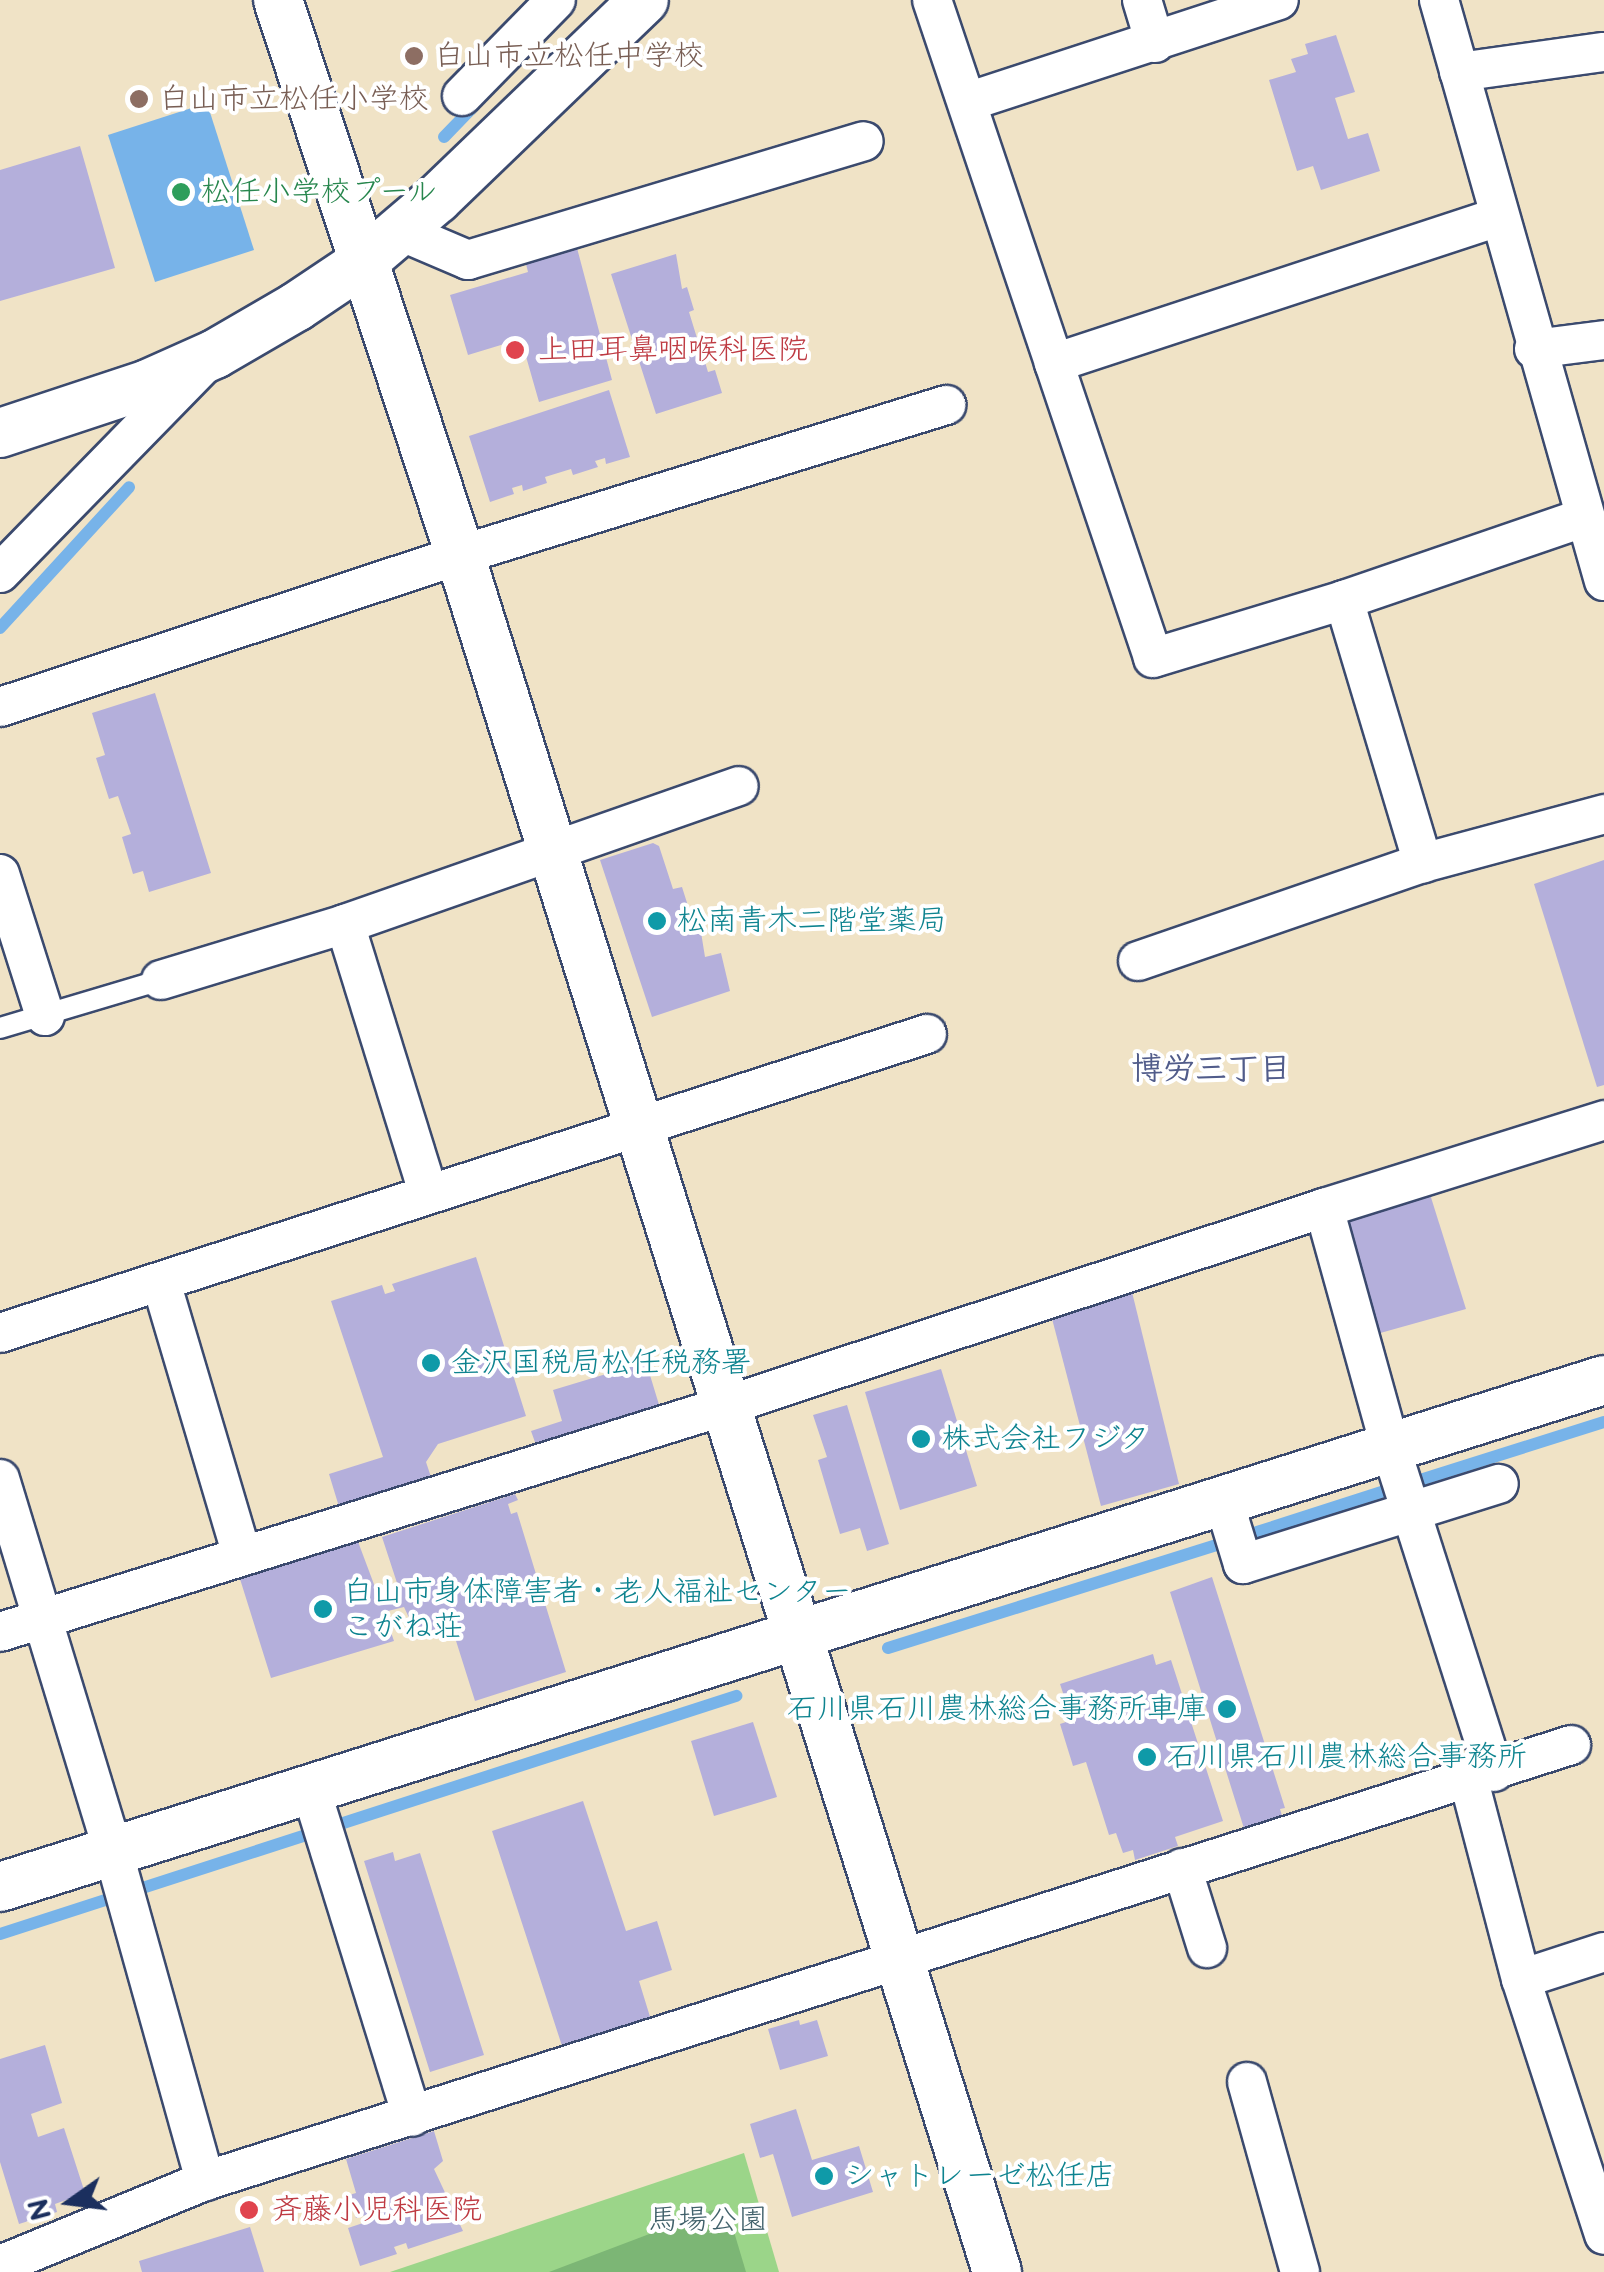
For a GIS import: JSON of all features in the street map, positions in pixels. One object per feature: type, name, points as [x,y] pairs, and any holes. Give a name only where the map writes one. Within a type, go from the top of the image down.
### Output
[{"type":"street","points":[[278,0],[460,554],[550,854],[728,1406],[796,1637],[997,2272]]},
{"type":"street","points":[[462,96],[556,0]]},
{"type":"street","points":[[0,434],[148,384],[215,354],[363,262],[644,0]]},
{"type":"street","points":[[932,0],[1153,658],[1344,600],[1583,518]]},
{"type":"street","points":[[1142,0],[1155,43]]},
{"type":"street","points":[[967,102],[1279,0]]},
{"type":"street","points":[[1439,0],[1534,348],[1604,581]]},
{"type":"street","points":[[1459,72],[1604,52]]},
{"type":"street","points":[[400,230],[468,260],[864,141]]},
{"type":"street","points":[[1054,363],[1498,217]]},
{"type":"street","points":[[1534,348],[1604,340]]},
{"type":"street","points":[[0,572],[215,354]]},
{"type":"street","points":[[0,707],[460,554],[946,406]]},
{"type":"street","points":[[1344,600],[1424,864]]},
{"type":"street","points":[[161,980],[345,924],[739,786]]},
{"type":"street","points":[[1138,961],[1424,864],[1604,814]]},
{"type":"street","points":[[0,874],[45,1016]]},
{"type":"street","points":[[345,924],[428,1192]]},
{"type":"street","points":[[0,1332],[927,1034]]},
{"type":"street","points":[[0,1632],[728,1406],[1324,1208],[1604,1120]]},
{"type":"street","points":[[1324,1208],[1412,1511],[1482,1776],[1521,1980],[1595,2170],[1604,2234]]},
{"type":"street","points":[[161,1282],[242,1556]]},
{"type":"street","points":[[0,1887],[120,1882],[319,1818],[796,1637],[1604,1380]]},
{"type":"street","points":[[0,1479],[44,1618],[205,2181]]},
{"type":"street","points":[[1224,1502],[1243,1564],[1499,1484]]},
{"type":"street","points":[[0,2265],[55,2258],[205,2181],[1571,1745]]},
{"type":"street","points":[[319,1818],[412,2117]]},
{"type":"street","points":[[1182,1868],[1208,1948]]},
{"type":"street","points":[[1521,1980],[1604,1952]]},
{"type":"street","points":[[1247,2082],[1300,2272]]},
{"type":"lane","points":[[0,1028],[161,980]]},
{"type":"green space","name":"馬場公園","points":[[744,2153],[779,2272],[390,2272]]},
{"type":"green space","points":[[726,2205],[746,2272],[549,2272]]},
{"type":"water","name":"松任小学校プール","points":[[207,103],[254,250],[155,282],[108,135]]},
{"type":"building","points":[[1336,35],[1355,92],[1335,98],[1348,139],[1368,133],[1380,171],[1321,190],[1313,166],[1297,171],[1269,80],[1296,72],[1291,59],[1308,54],[1305,44]]},
{"type":"building","name":"白山市立松任小学校","points":[[80,146],[115,268],[0,301],[0,170]]},
{"type":"building","name":"上田耳鼻咽喉科医院","points":[[577,248],[612,380],[539,402],[521,339],[468,355],[450,295],[528,272],[526,264]]},
{"type":"building","points":[[676,254],[682,289],[687,287],[694,310],[689,312],[697,338],[704,336],[712,360],[705,362],[708,372],[715,370],[722,393],[656,414],[611,274]]},
{"type":"building","points":[[609,390],[630,457],[606,464],[605,458],[595,461],[598,467],[573,475],[571,469],[545,477],[547,483],[523,491],[522,485],[512,488],[514,494],[490,502],[469,436]]},
{"type":"building","points":[[155,693],[211,873],[149,892],[143,871],[133,874],[122,837],[131,834],[118,796],[109,799],[96,758],[105,755],[92,713]]},
{"type":"building","name":"松南青木二階堂薬局","points":[[653,843],[659,846],[673,889],[682,887],[695,928],[700,926],[705,957],[721,953],[730,991],[652,1017],[600,860]]},
{"type":"building","points":[[1604,860],[1604,1085],[1597,1087],[1534,884]]},
{"type":"building","points":[[1429,1191],[1466,1309],[1366,1337],[1338,1238],[1357,1211]]},
{"type":"building","name":"金沢国税局松任税務署","points":[[476,1257],[526,1416],[438,1444],[426,1462],[432,1480],[340,1510],[329,1474],[383,1457],[331,1301],[382,1285],[385,1294],[395,1291],[392,1284]]},
{"type":"building","points":[[1131,1288],[1179,1484],[1101,1506],[1050,1311]]},
{"type":"building","points":[[646,1362],[660,1408],[536,1445],[531,1431],[562,1421],[553,1390]]},
{"type":"building","name":"株式会社フジタ","points":[[941,1369],[977,1486],[900,1510],[865,1392]]},
{"type":"building","points":[[847,1405],[889,1544],[867,1551],[860,1528],[840,1534],[818,1460],[827,1457],[813,1415]]},
{"type":"building","name":"白山市身体障害者・老人福祉センター こがね荘","points":[[515,1494],[518,1500],[508,1504],[511,1514],[517,1512],[566,1672],[475,1701],[451,1625],[417,1635],[404,1607],[384,1612],[394,1641],[271,1678],[240,1579],[357,1539],[378,1595],[399,1589],[382,1537]]},
{"type":"building","name":"石川県石川農林総合事務所車庫","points":[[1212,1577],[1285,1808],[1280,1809],[1285,1826],[1247,1838],[1170,1592]]},
{"type":"building","name":"石川県石川農林総合事務所","points":[[1153,1654],[1156,1665],[1171,1660],[1223,1821],[1175,1837],[1178,1846],[1135,1860],[1133,1850],[1123,1853],[1116,1833],[1109,1835],[1086,1762],[1073,1766],[1060,1724],[1072,1720],[1060,1684]]},
{"type":"building","points":[[753,1722],[777,1797],[714,1816],[691,1741]]},
{"type":"building","points":[[583,1801],[626,1931],[657,1921],[672,1970],[639,1981],[651,2020],[563,2049],[492,1831]]},
{"type":"building","points":[[393,1852],[395,1861],[420,1853],[484,2055],[430,2072],[364,1861]]},
{"type":"building","points":[[799,2020],[800,2025],[817,2020],[828,2056],[780,2070],[768,2029]]},
{"type":"building","points":[[45,2045],[62,2103],[31,2114],[38,2137],[64,2128],[85,2193],[55,2204],[57,2212],[19,2224],[0,2162],[0,2059]]},
{"type":"building","name":"シャトレーゼ松任店","points":[[796,2109],[812,2160],[859,2146],[873,2192],[792,2217],[773,2154],[760,2158],[750,2124]]},
{"type":"building","points":[[434,2131],[443,2161],[434,2169],[463,2231],[408,2249],[406,2243],[394,2247],[397,2254],[360,2266],[348,2228],[375,2219],[373,2213],[356,2218],[349,2195],[356,2193],[346,2159]]},
{"type":"building","name":"斉藤小児科医院","points":[[250,2227],[264,2272],[142,2272],[139,2261]]},
{"type":"waterway","points":[[444,137],[475,105]]},
{"type":"waterway","points":[[0,628],[129,487]]},
{"type":"waterway","points":[[1417,1481],[1604,1422]]},
{"type":"waterway","points":[[1257,1532],[1385,1491]]},
{"type":"waterway","points":[[888,1648],[1223,1543]]},
{"type":"waterway","points":[[0,1934],[736,1696]]},
{"type":"place","name":"白山市立松任中学校","points":[[414,56]]},
{"type":"place","name":"白山市立松任小学校","points":[[139,99]]},
{"type":"place","name":"松任小学校プール","points":[[181,192]]},
{"type":"place","name":"上田耳鼻咽喉科医院","points":[[515,350]]},
{"type":"place","name":"松南青木二階堂薬局","points":[[657,921]]},
{"type":"place","name":"金沢国税局松任税務署","points":[[431,1363]]},
{"type":"place","name":"株式会社フジタ","points":[[921,1439]]},
{"type":"place","name":"白山市身体障害者・老人福祉センター こがね荘","points":[[323,1609]]},
{"type":"place","name":"石川県石川農林総合事務所車庫","points":[[1227,1709]]},
{"type":"place","name":"石川県石川農林総合事務所","points":[[1147,1757]]},
{"type":"place","name":"シャトレーゼ松任店","points":[[824,2176]]},
{"type":"place","name":"斉藤小児科医院","points":[[249,2210]]},
{"type":"district","name":"博労三丁目","points":[[1211,1070]]}]
